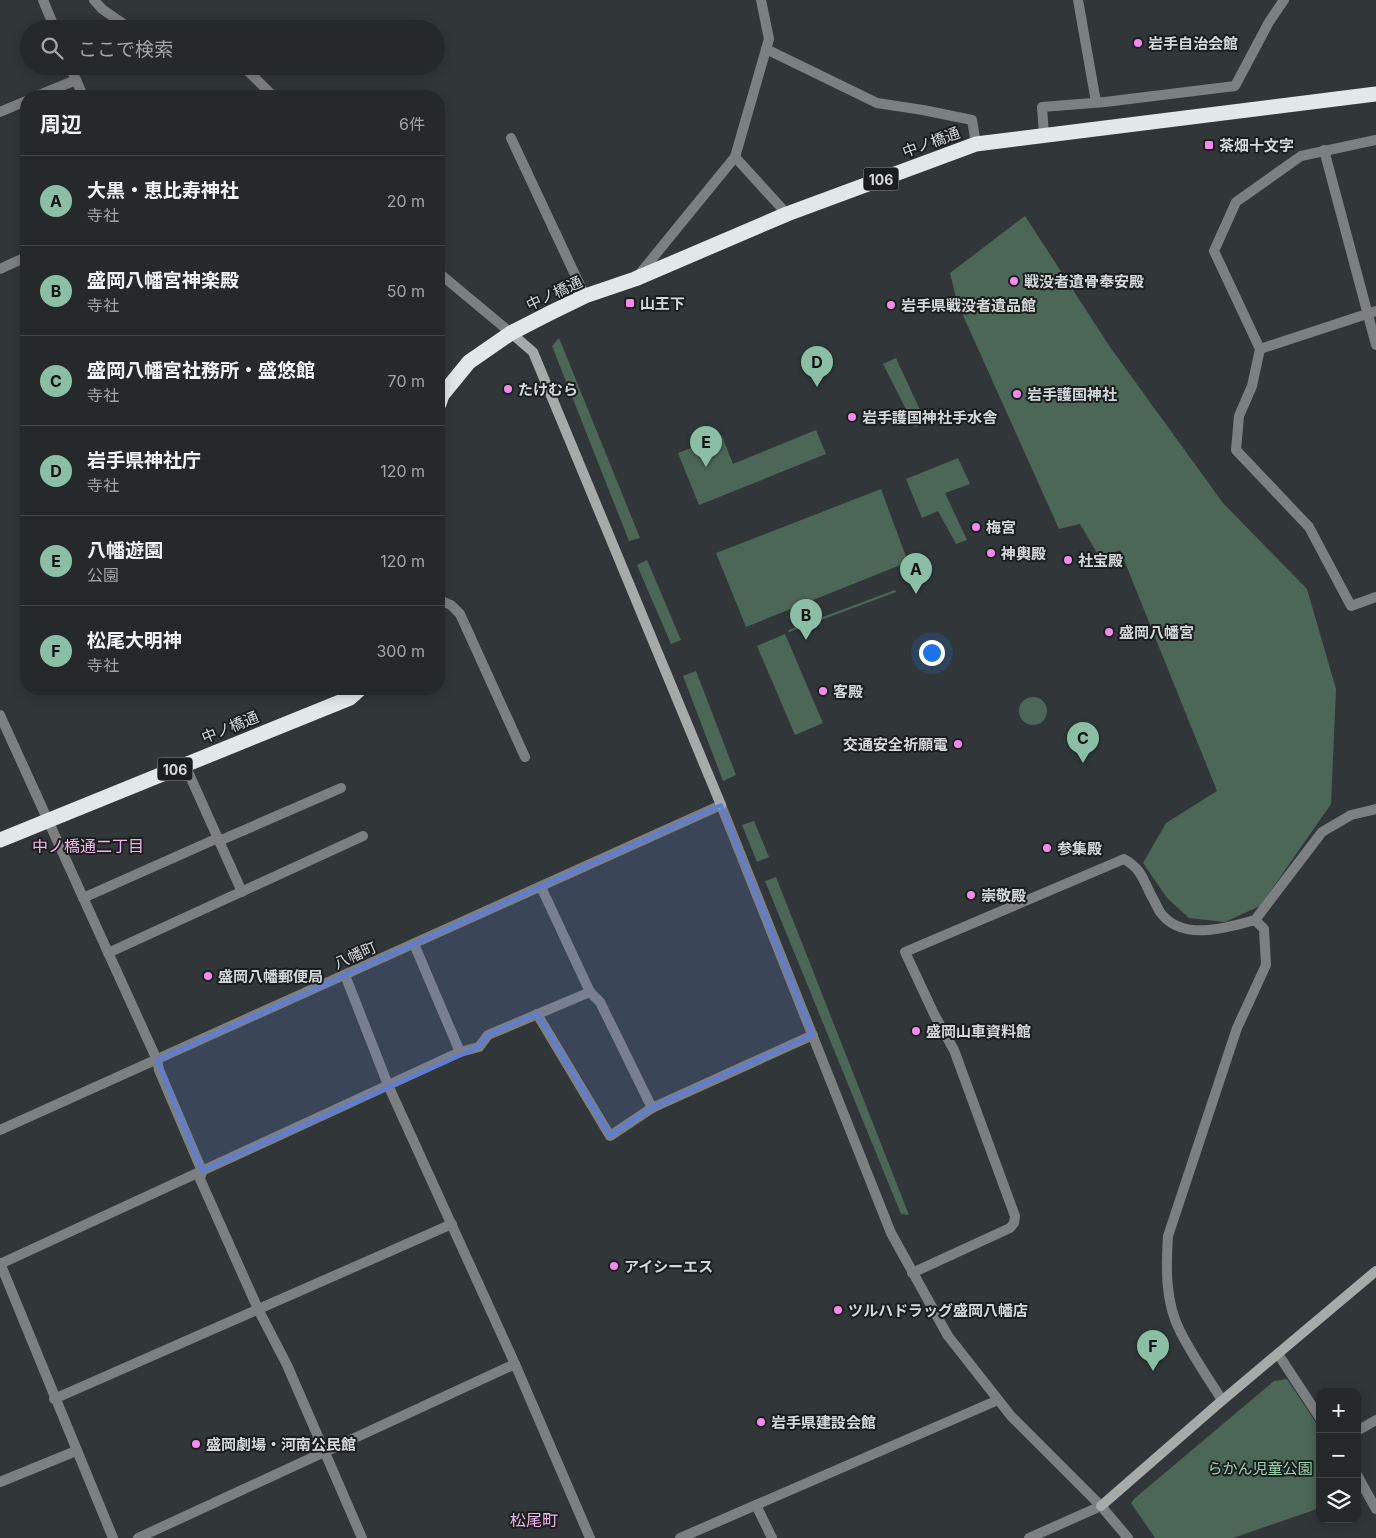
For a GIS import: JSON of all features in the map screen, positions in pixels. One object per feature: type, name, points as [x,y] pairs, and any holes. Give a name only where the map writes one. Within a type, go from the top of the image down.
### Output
[{"type":"highway","name":"中ノ橋通","points":[[445,391],[469,362],[511,333],[585,296],[635,278],[787,214],[976,144],[1376,94]]},
{"type":"highway","name":"中ノ橋通","points":[[0,840],[184,765],[345,695]]},
{"type":"street","points":[[42,0],[51,20]]},
{"type":"street","points":[[94,0],[102,9],[118,20]]},
{"type":"street","points":[[635,278],[735,157],[770,39],[761,0]]},
{"type":"street","points":[[1078,0],[1096,102]]},
{"type":"street","points":[[1044,135],[1042,107],[1235,86],[1269,22],[1284,0]]},
{"type":"street","points":[[766,49],[877,104],[923,110],[972,120],[976,144]]},
{"type":"street","points":[[74,75],[80,90]]},
{"type":"street","points":[[252,75],[267,90]]},
{"type":"street","points":[[52,90],[76,80]]},
{"type":"street","points":[[0,112],[20,104]]},
{"type":"street","points":[[511,138],[585,296]]},
{"type":"street","points":[[1376,140],[1301,156],[1236,202],[1214,251],[1260,349],[1252,386],[1239,416],[1236,450],[1309,527],[1351,606],[1376,597]]},
{"type":"street","points":[[1324,150],[1372,312],[1376,345]]},
{"type":"street","points":[[735,157],[787,214]]},
{"type":"street","points":[[0,268],[20,260]]},
{"type":"street","points":[[445,278],[533,352],[721,805],[891,1233],[912,1273],[948,1336],[998,1400],[1101,1506],[1128,1538]]},
{"type":"street","points":[[1260,349],[1372,312]]},
{"type":"street","points":[[445,603],[460,614],[525,757]]},
{"type":"street","points":[[0,715],[157,1060],[159,1070],[202,1171],[200,1179],[258,1309],[287,1365],[362,1538]]},
{"type":"street","points":[[184,765],[242,892]]},
{"type":"street","points":[[83,898],[341,788]]},
{"type":"street","name":"八幡町","points":[[0,1130],[721,805]]},
{"type":"street","points":[[912,1273],[1010,1228],[1014,1223],[1015,1216],[954,1050],[935,1016],[905,952],[1124,859],[1137,867],[1161,913],[1172,923],[1193,930],[1201,930],[1224,929],[1255,920],[1322,832],[1350,815],[1376,808]]},
{"type":"street","points":[[108,953],[362,836]]},
{"type":"street","points":[[541,887],[590,992],[600,1002],[652,1108]]},
{"type":"street","points":[[1222,1400],[1179,1330],[1168,1292],[1166,1258],[1168,1236],[1237,1028],[1266,965],[1264,929],[1255,920]]},
{"type":"street","points":[[414,944],[460,1052]]},
{"type":"street","points":[[345,975],[388,1085],[515,1364],[590,1538]]},
{"type":"street","points":[[114,1538],[54,1399],[0,1263],[460,1052],[479,1047],[488,1035],[590,992]]},
{"type":"street","points":[[537,1014],[610,1136],[652,1108],[813,1036]]},
{"type":"street","points":[[54,1399],[452,1224]]},
{"type":"street","points":[[1029,1538],[1101,1506],[1222,1400],[1376,1271]]},
{"type":"street","points":[[1278,1354],[1316,1412]]},
{"type":"street","points":[[138,1538],[515,1364]]},
{"type":"street","points":[[680,1538],[998,1400]]},
{"type":"street","points":[[1361,1429],[1376,1420]]},
{"type":"street","points":[[0,1482],[76,1451]]},
{"type":"street","points":[[1359,1478],[1376,1509]]},
{"type":"street","points":[[756,1505],[772,1538]]},
{"type":"highlighted area","points":[[721,805],[813,1035],[652,1108],[610,1136],[537,1014],[488,1035],[479,1047],[202,1171],[157,1060]]},
{"type":"green space","points":[[1025,216],[1110,347],[1223,503],[1307,589],[1336,689],[1331,804],[1260,906],[1225,922],[1189,918],[1167,898],[1143,863],[1166,823],[1217,791],[1120,550],[1100,558],[1080,524],[1059,529],[957,302],[950,273]]},
{"type":"green space","points":[[559,338],[640,538],[629,541],[552,346]]},
{"type":"green space","points":[[896,358],[926,423],[915,427],[883,364]]},
{"type":"green space","points":[[816,430],[826,454],[699,505],[678,453],[722,436],[733,464]]},
{"type":"green space","points":[[958,458],[970,484],[945,493],[967,540],[956,544],[938,511],[922,518],[906,479]]},
{"type":"green space","points":[[881,489],[908,562],[746,627],[716,553]]},
{"type":"green space","points":[[647,560],[681,640],[671,644],[637,565]]},
{"type":"green space","points":[[895,590],[896,592],[789,632],[788,630]]},
{"type":"green space","points":[[785,634],[823,723],[795,735],[757,646]]},
{"type":"green space","points":[[696,671],[736,775],[723,781],[683,676]]},
{"type":"green space","points":[[1033,697],[1043,701],[1047,711],[1043,721],[1033,725],[1023,721],[1019,711],[1023,701]]},
{"type":"green space","points":[[754,821],[769,857],[757,862],[742,825]]},
{"type":"green space","points":[[776,877],[909,1215],[901,1214],[765,881]]},
{"type":"green space","name":"らかん児童公園","points":[[1287,1379],[1316,1423],[1316,1509],[1233,1538],[1155,1538],[1131,1503],[1274,1381]]},
{"type":"place","name":"岩手自治会館","points":[[1138,43]]},
{"type":"place","name":"茶畑十文字","points":[[1209,145]]},
{"type":"place","name":"戦没者遺骨奉安殿","points":[[1014,281]]},
{"type":"place","name":"山王下","points":[[630,303]]},
{"type":"place","name":"岩手県戦没者遺品館","points":[[891,305]]},
{"type":"place","name":"岩手県神社庁","points":[[817,387]]},
{"type":"place","name":"たけむら","points":[[508,389]]},
{"type":"place","name":"岩手護国神社","points":[[1017,394]]},
{"type":"place","name":"岩手護国神社手水舎","points":[[852,417]]},
{"type":"place","name":"八幡遊園","points":[[706,467]]},
{"type":"place","name":"梅宮","points":[[976,527]]},
{"type":"place","name":"神輿殿","points":[[991,553]]},
{"type":"place","name":"社宝殿","points":[[1068,560]]},
{"type":"place","name":"大黒・恵比寿神社","points":[[916,594]]},
{"type":"place","name":"盛岡八幡宮","points":[[1109,632]]},
{"type":"place","name":"盛岡八幡宮神楽殿","points":[[806,640]]},
{"type":"place","name":"客殿","points":[[823,691]]},
{"type":"place","name":"交通安全祈願電","points":[[958,744]]},
{"type":"place","name":"盛岡八幡宮社務所・盛悠館","points":[[1083,763]]},
{"type":"place","name":"参集殿","points":[[1047,848]]},
{"type":"place","name":"崇敬殿","points":[[971,895]]},
{"type":"place","name":"盛岡八幡郵便局","points":[[208,976]]},
{"type":"place","name":"盛岡山車資料館","points":[[916,1031]]},
{"type":"place","name":"アイシーエス","points":[[614,1266]]},
{"type":"place","name":"ツルハドラッグ盛岡八幡店","points":[[838,1310]]},
{"type":"place","name":"松尾大明神","points":[[1153,1371]]},
{"type":"place","name":"岩手県建設会館","points":[[761,1422]]},
{"type":"place","name":"盛岡劇場・河南公民館","points":[[196,1444]]},
{"type":"district","name":"中ノ橋通二丁目","points":[[88,846]]},
{"type":"district","name":"松尾町","points":[[534,1520]]}]
